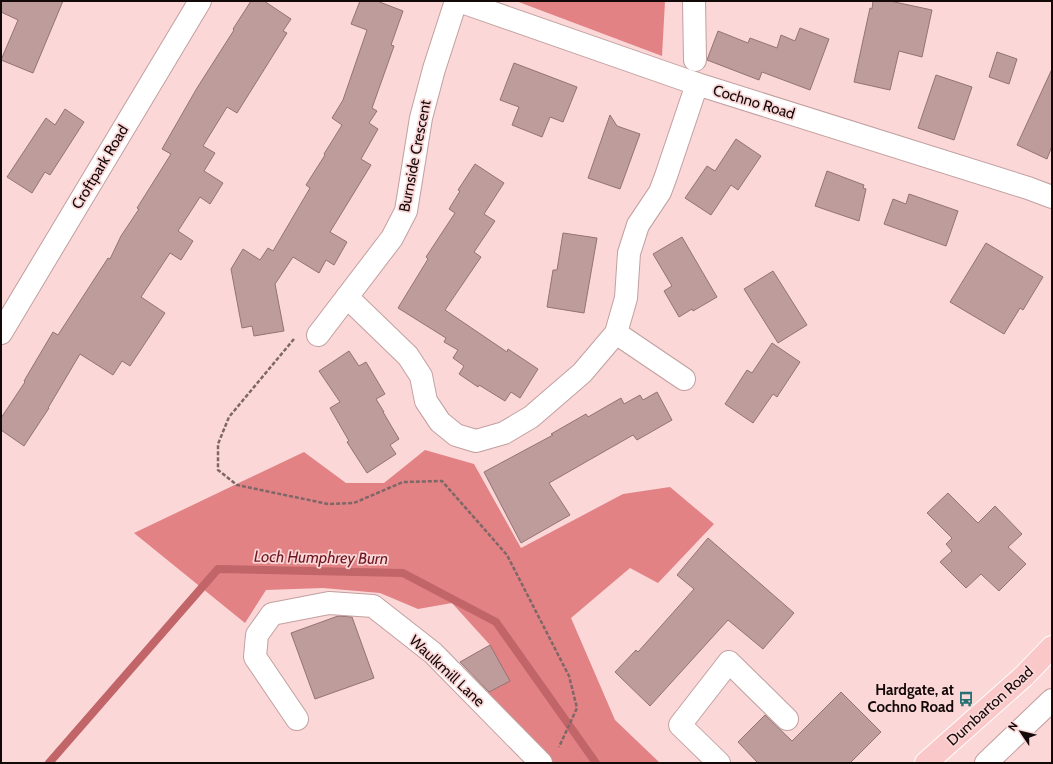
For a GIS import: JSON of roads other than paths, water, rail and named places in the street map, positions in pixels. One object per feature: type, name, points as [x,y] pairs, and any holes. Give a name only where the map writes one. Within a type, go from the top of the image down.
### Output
[{"type":"main road","name":"Dumbarton Road","points":[[926,763],[1024,676],[1052,647]]},
{"type":"street","name":"Croftpark Road","points":[[1,333],[8,306],[200,1]]},
{"type":"street","name":"Burnside Crescent","points":[[318,336],[392,238],[406,211],[421,118],[434,70],[456,1]]},
{"type":"street","name":"Cochno Road","points":[[459,1],[697,84],[1021,185],[1052,197]]},
{"type":"street","points":[[694,1],[695,60]]},
{"type":"street","points":[[347,297],[408,356],[421,376],[426,401],[440,422],[456,435],[476,441],[504,433],[531,417],[582,374],[616,333],[626,298],[629,253],[631,246],[638,225],[660,192],[697,84]]},
{"type":"street","points":[[616,333],[684,379]]},
{"type":"street","name":"Waulkmill Lane","points":[[297,719],[255,658],[257,634],[272,614],[329,603],[373,606],[433,653],[541,763]]},
{"type":"street","points":[[719,763],[680,725],[729,662],[787,719]]},
{"type":"street","points":[[986,763],[1052,700]]},
{"type":"waterway","name":"Loch Humphrey Burn","points":[[49,763],[218,569],[403,573],[496,622],[596,763]]},
{"type":"place","name":"Hardgate, at Cochno Road","points":[[966,699]]}]
